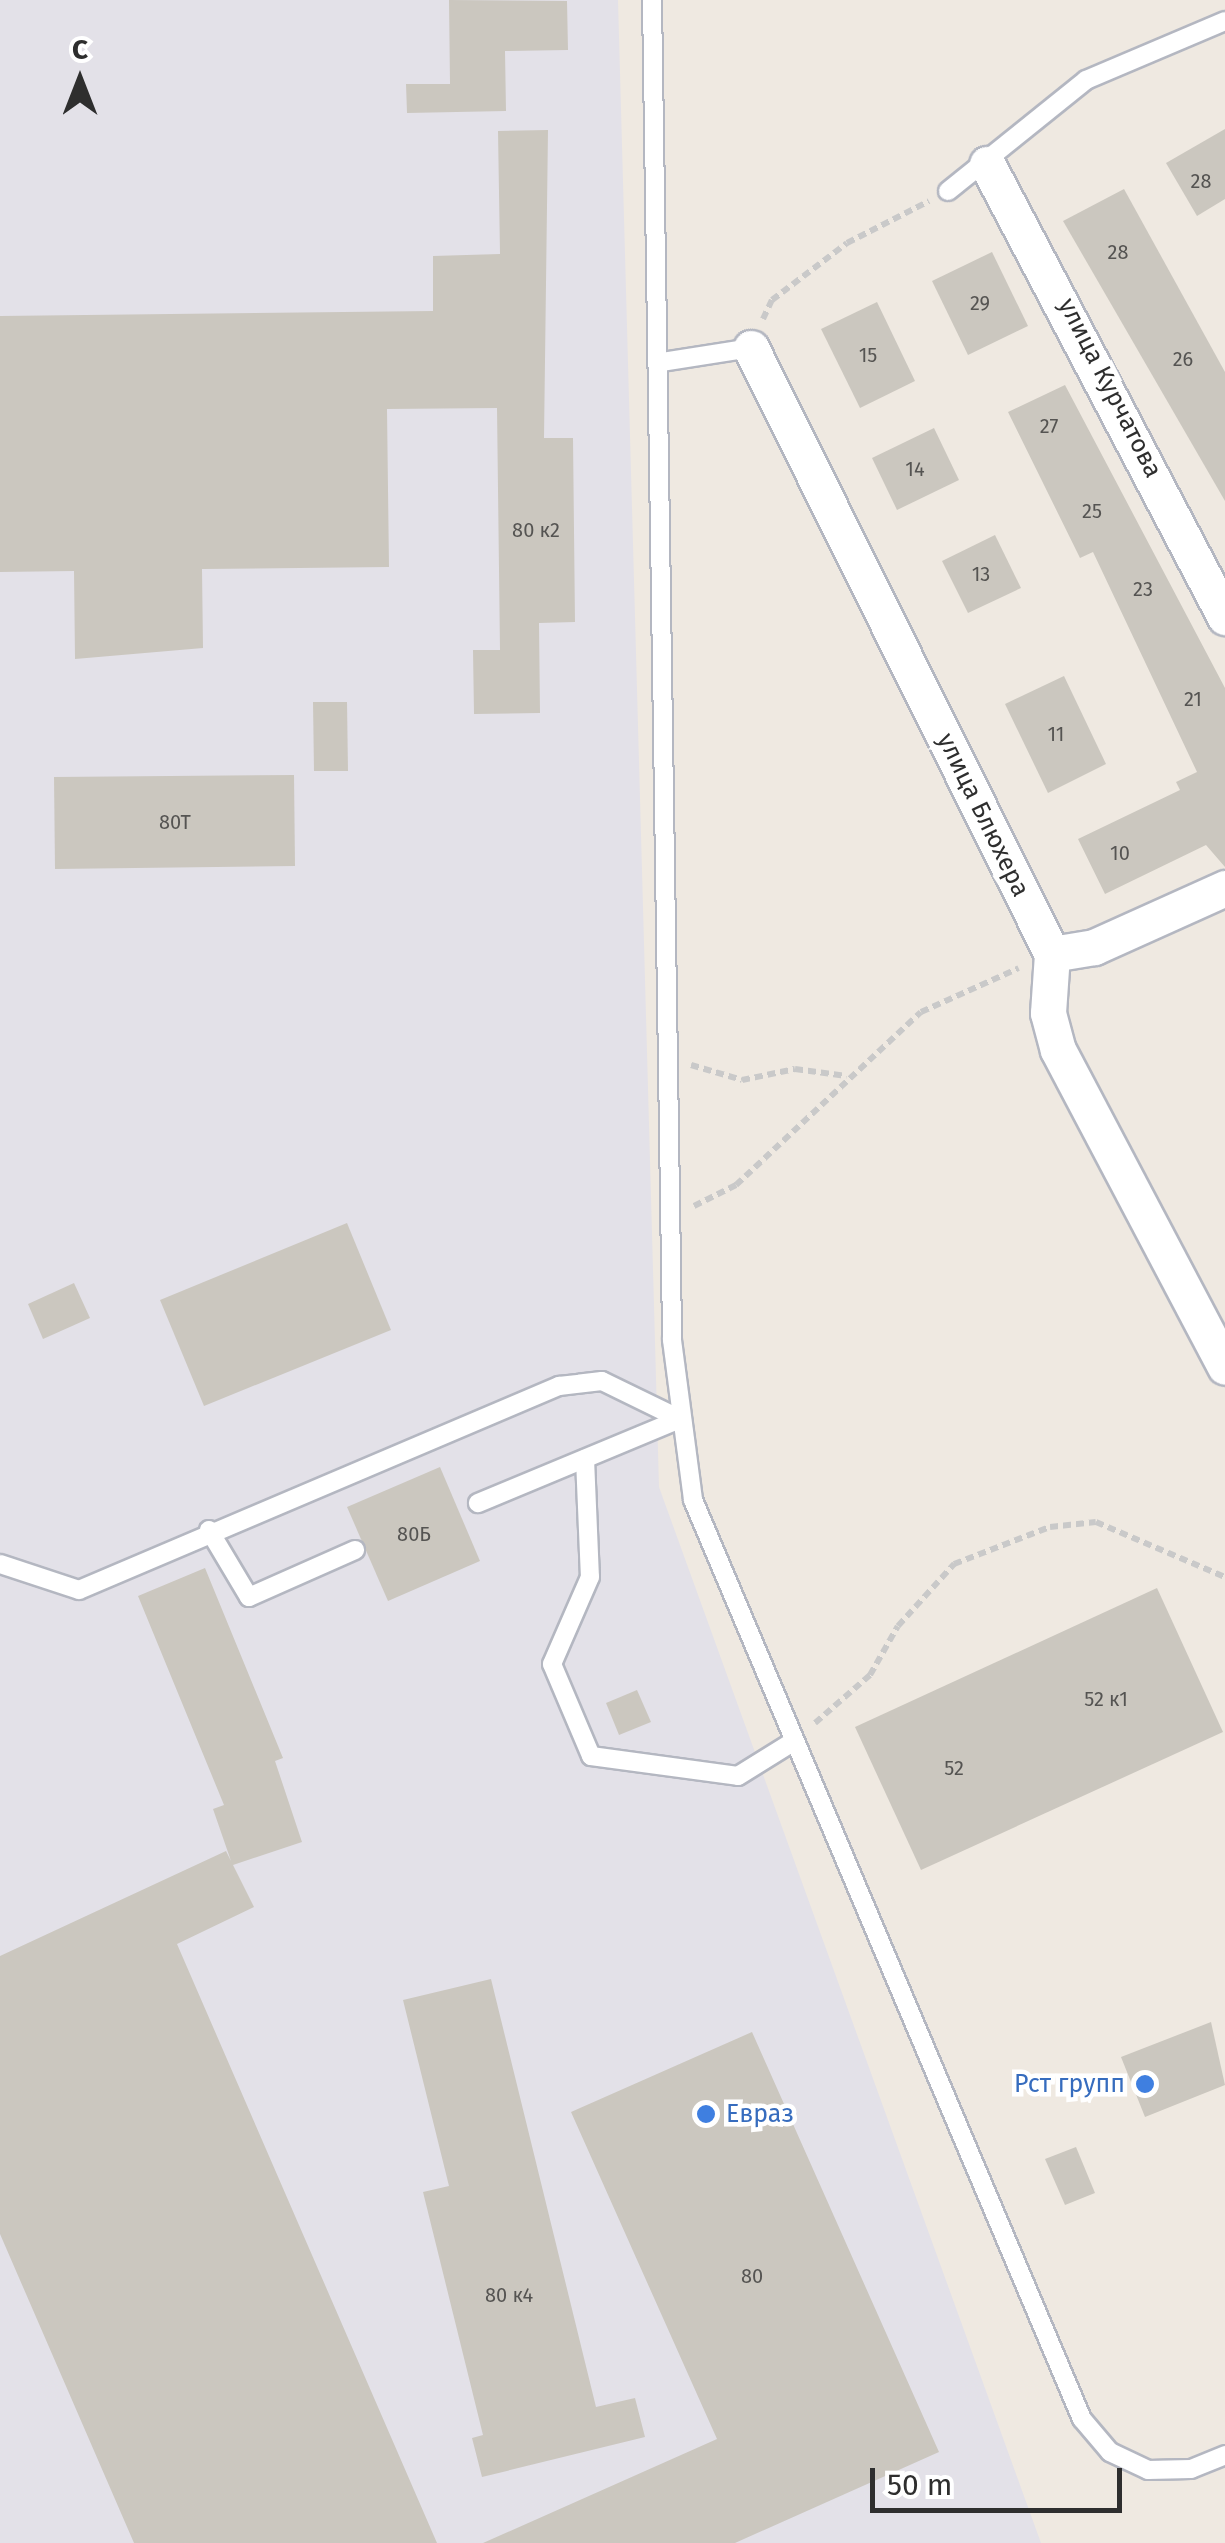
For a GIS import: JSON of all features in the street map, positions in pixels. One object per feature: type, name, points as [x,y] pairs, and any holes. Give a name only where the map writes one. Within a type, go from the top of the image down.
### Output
[{"type":"street","name":"улица Курчатова","points":[[987,164],[1225,617]]},
{"type":"street","name":"улица Блюхера","points":[[750,348],[1052,954]]},
{"type":"street","points":[[1225,888],[1094,947],[1052,954],[1048,1013],[1058,1050],[1225,1367]]},
{"type":"lane","points":[[652,0],[673,1063],[671,1218],[680,1420],[693,1500],[791,1744],[1082,2418],[1110,2452],[1148,2470],[1191,2469],[1225,2455]]},
{"type":"lane","points":[[948,191],[987,164],[1086,80],[1225,21]]},
{"type":"lane","points":[[662,362],[750,348]]},
{"type":"lane","points":[[0,1564],[79,1590],[210,1530],[559,1386],[602,1381],[680,1420]]},
{"type":"lane","points":[[478,1502],[680,1420]]},
{"type":"lane","points":[[585,1459],[590,1577],[552,1664],[591,1756],[738,1776],[791,1744]]},
{"type":"lane","points":[[210,1530],[250,1597],[355,1550]]},
{"type":"path","points":[[750,348],[772,300],[847,243],[948,191]]},
{"type":"path","points":[[671,1218],[736,1185],[848,1076],[921,1012],[1052,954]]},
{"type":"path","points":[[673,1063],[726,1068],[742,1080],[795,1070],[848,1076]]},
{"type":"path","points":[[791,1744],[870,1675],[898,1626],[954,1564],[1034,1533],[1096,1522],[1225,1578]]},
{"type":"shaded area","points":[[0,0],[618,0],[659,1487],[1041,2543],[0,2543]]},
{"type":"building","points":[[449,0],[567,1],[568,50],[505,51],[506,111],[407,113],[406,84],[450,84]]},
{"type":"building","points":[[1225,129],[1225,199],[1197,216],[1166,163]]},
{"type":"building","points":[[548,130],[544,438],[573,438],[575,622],[539,623],[540,713],[474,714],[473,650],[500,650],[497,408],[387,409],[389,567],[202,569],[203,648],[75,659],[74,571],[0,572],[0,316],[433,311],[433,256],[500,254],[498,131]]},
{"type":"building","points":[[1124,189],[1225,372],[1225,501],[1063,221]]},
{"type":"building","points":[[992,252],[1028,326],[968,355],[932,281]]},
{"type":"building","points":[[877,302],[915,381],[860,408],[821,329]]},
{"type":"building","points":[[1065,385],[1225,688],[1225,867],[1206,845],[1105,894],[1078,839],[1180,790],[1176,782],[1197,772],[1093,552],[1080,558],[1008,412]]},
{"type":"building","points":[[934,428],[959,480],[897,510],[872,458]]},
{"type":"building","points":[[995,535],[1021,588],[968,613],[942,561]]},
{"type":"building","points":[[1064,676],[1106,764],[1048,793],[1005,704]]},
{"type":"building","points":[[313,702],[347,702],[348,771],[314,771]]},
{"type":"building","points":[[294,775],[295,866],[55,869],[54,777]]},
{"type":"building","points":[[347,1223],[391,1330],[204,1406],[160,1300]]},
{"type":"building","points":[[74,1283],[90,1318],[43,1339],[28,1304]]},
{"type":"building","points":[[440,1467],[480,1561],[388,1601],[347,1507]]},
{"type":"building","points":[[205,1568],[283,1758],[275,1761],[302,1842],[233,1865],[254,1907],[177,1944],[437,2543],[134,2543],[0,2234],[0,1956],[226,1851],[231,1861],[213,1809],[224,1805],[138,1596]]},
{"type":"building","points":[[1157,1588],[1223,1732],[921,1870],[855,1727]]},
{"type":"building","points":[[637,1690],[651,1722],[619,1735],[606,1703]]},
{"type":"building","points":[[491,1979],[596,2407],[635,2398],[645,2437],[482,2477],[472,2438],[483,2435],[423,2192],[449,2186],[403,2000]]},
{"type":"building","points":[[1211,2022],[1225,2085],[1145,2117],[1121,2057]]},
{"type":"building","points":[[752,2032],[939,2452],[735,2543],[483,2543],[717,2439],[571,2112]]},
{"type":"building","points":[[1076,2147],[1095,2193],[1065,2205],[1045,2159]]},
{"type":"place","name":"Рст групп","points":[[1145,2084]]},
{"type":"place","name":"Евраз","points":[[706,2114]]}]
